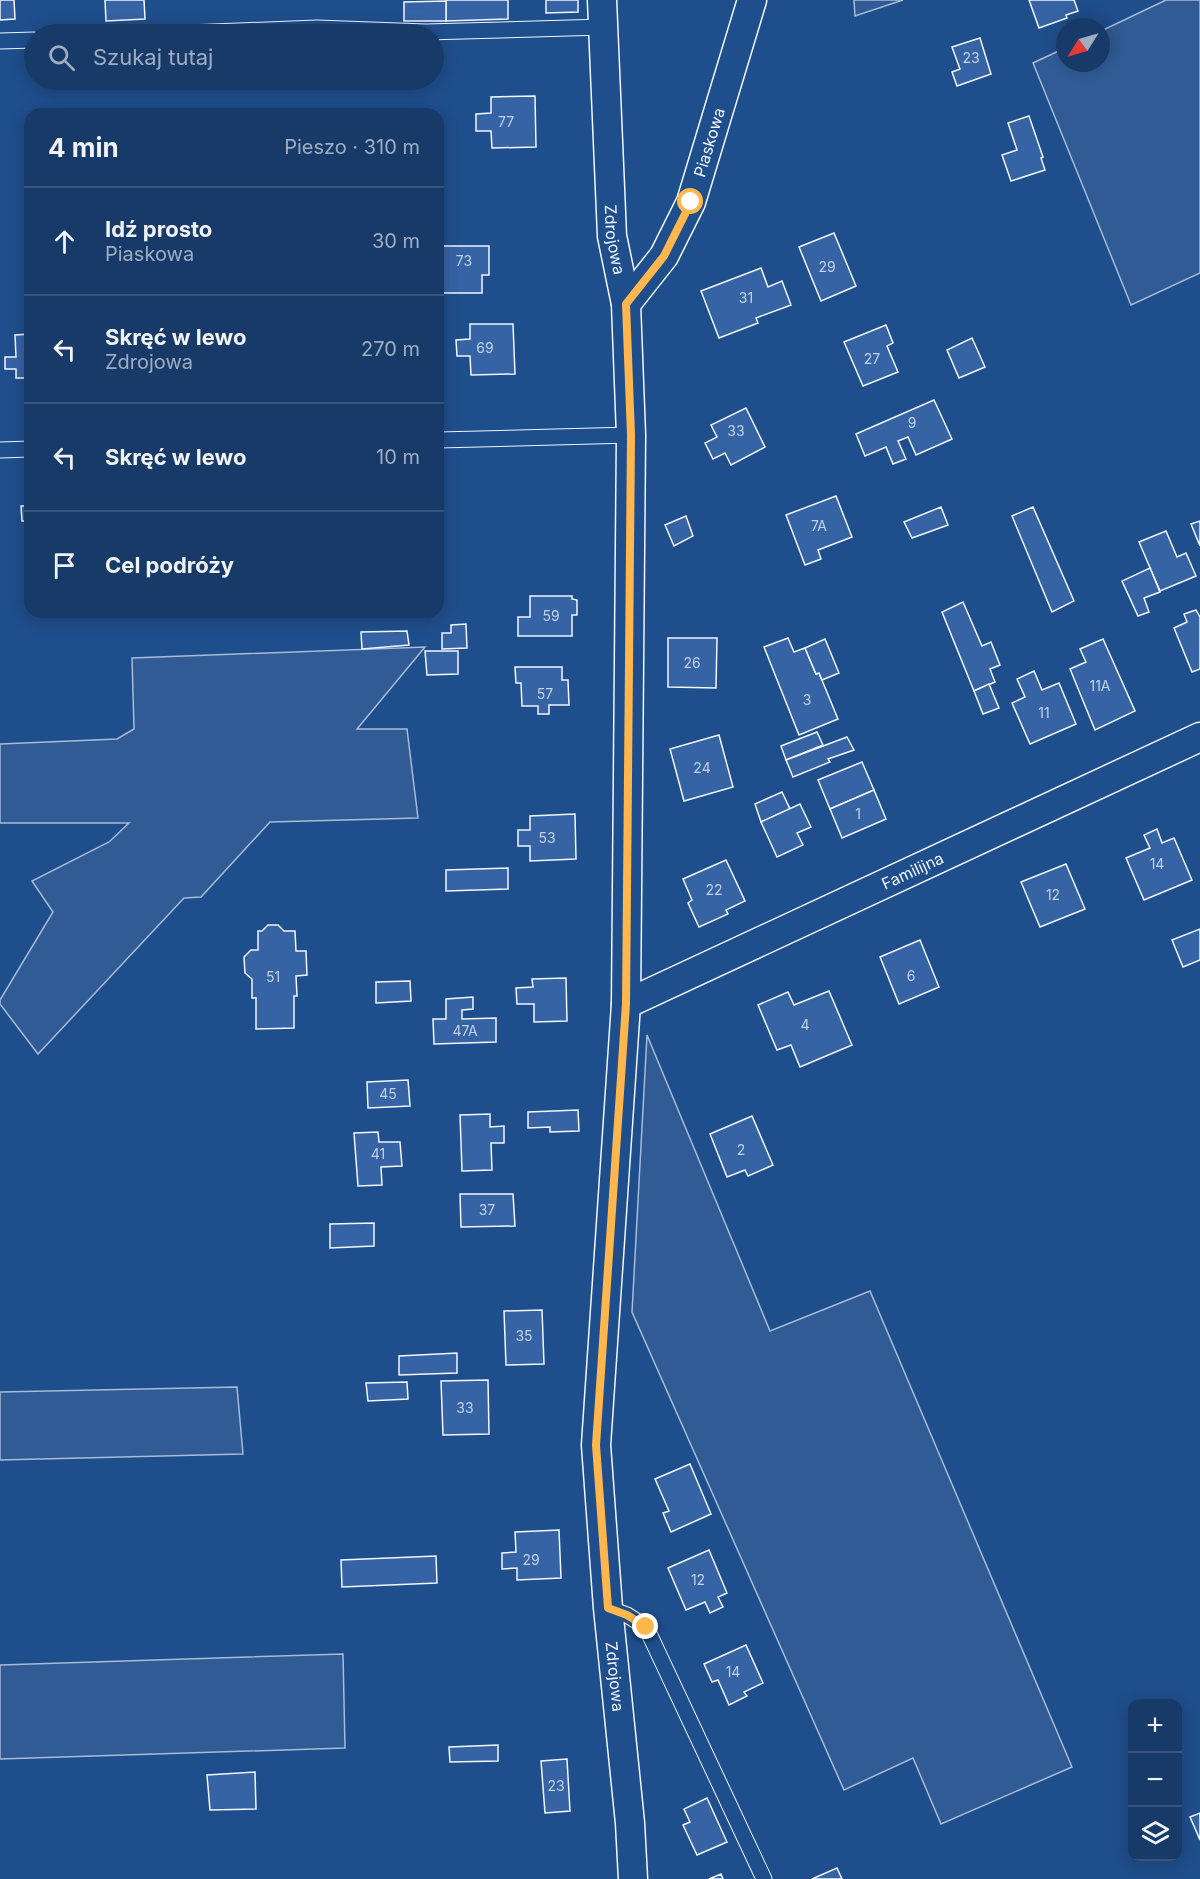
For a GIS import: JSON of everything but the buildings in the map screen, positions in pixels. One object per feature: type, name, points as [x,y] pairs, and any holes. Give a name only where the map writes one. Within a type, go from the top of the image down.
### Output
[{"type":"street","name":"Piaskowa","points":[[626,304],[664,256],[691,202],[752,0]]},
{"type":"street","name":"Zdrojowa","points":[[603,13],[612,236],[626,304],[631,435],[626,1004],[596,1445],[608,1608],[630,1823],[633,1879]]},
{"type":"street","name":"Familijna","points":[[626,1004],[1200,737]]},
{"type":"lane","points":[[444,30],[603,13]]},
{"type":"lane","points":[[0,41],[24,40]]},
{"type":"lane","points":[[444,440],[631,435]]},
{"type":"lane","points":[[0,450],[24,449]]},
{"type":"lane","points":[[608,1608],[627,1615],[646,1627],[764,1879]]},
{"type":"shaded area","points":[[854,0],[903,0],[855,16]]},
{"type":"shaded area","points":[[1166,0],[1200,0],[1200,273],[1131,305],[1033,63],[1056,52],[1056,72],[1110,72],[1110,27]]},
{"type":"shaded area","points":[[425,647],[357,729],[407,729],[418,818],[270,822],[201,897],[184,898],[38,1054],[0,1004],[0,1000],[53,912],[32,881],[109,842],[129,823],[0,823],[0,744],[117,739],[134,729],[132,658]]},
{"type":"shaded area","points":[[647,1035],[770,1331],[870,1291],[1072,1767],[941,1824],[913,1758],[844,1790],[632,1312]]},
{"type":"shaded area","points":[[237,1387],[243,1454],[0,1460],[0,1392]]},
{"type":"shaded area","points":[[343,1654],[345,1748],[0,1759],[0,1665]]},
{"type":"route","points":[[646,1627],[627,1615],[608,1608],[596,1445],[626,1004],[631,435],[626,304],[664,256],[691,202]]}]
